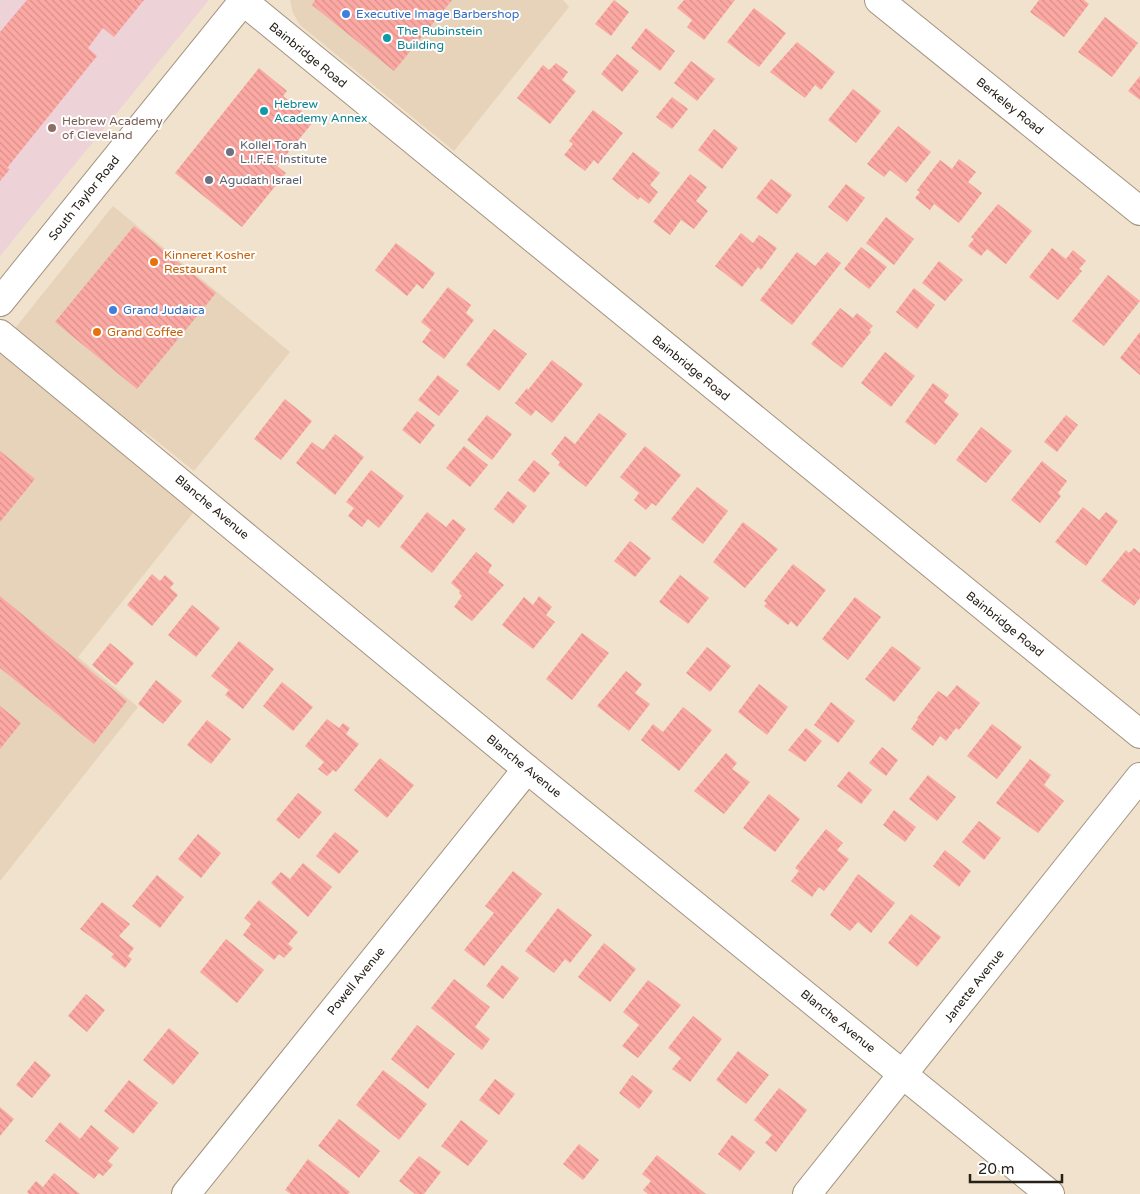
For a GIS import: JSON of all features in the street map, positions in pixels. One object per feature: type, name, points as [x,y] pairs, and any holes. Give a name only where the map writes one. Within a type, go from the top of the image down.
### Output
[{"type":"street","name":"Berkeley Road","points":[[879,0],[1140,211]]},
{"type":"street","name":"South Taylor Road","points":[[0,302],[244,1]]},
{"type":"street","name":"Bainbridge Road","points":[[244,1],[1140,734]]},
{"type":"street","name":"Blanche Avenue","points":[[0,334],[527,769],[1050,1194]]},
{"type":"street","name":"Powell Avenue","points":[[186,1194],[527,769]]},
{"type":"street","name":"Janette Avenue","points":[[807,1194],[1140,777]]},
{"type":"shaded area","name":"Hebrew Academy of Cleveland","points":[[0,0],[209,0],[0,256]]},
{"type":"shaded area","points":[[290,0],[563,0],[569,7],[454,151],[300,25],[293,13]]},
{"type":"shaded area","points":[[113,206],[290,352],[194,471],[143,430],[123,455],[193,513],[78,657],[138,707],[0,881],[0,347]]},
{"type":"building","points":[[27,0],[144,0],[114,37],[103,28],[88,48],[97,56],[7,168],[10,169],[0,181],[0,32]]},
{"type":"building","name":"The Rubinstein Building","points":[[315,0],[452,0],[394,71],[312,5]]},
{"type":"building","points":[[614,0],[629,12],[611,36],[595,24]]},
{"type":"building","points":[[684,0],[735,0],[704,40],[687,27],[692,20],[677,8]]},
{"type":"building","points":[[1039,0],[1084,0],[1089,4],[1064,37],[1030,12]]},
{"type":"building","points":[[754,8],[786,33],[759,67],[727,42]]},
{"type":"building","points":[[1105,17],[1138,43],[1112,77],[1078,52]]},
{"type":"building","points":[[646,28],[675,51],[660,71],[631,48]]},
{"type":"building","points":[[797,42],[835,72],[821,90],[815,85],[805,98],[770,72]]},
{"type":"building","points":[[617,54],[639,71],[622,92],[601,74]]},
{"type":"building","points":[[691,61],[715,79],[697,101],[674,83]]},
{"type":"building","points":[[556,63],[568,72],[562,80],[576,91],[550,124],[517,98],[543,65],[549,70]]},
{"type":"building","points":[[259,68],[287,91],[283,96],[314,121],[277,166],[286,173],[242,227],[175,173]]},
{"type":"building","points":[[1140,76],[1140,100],[1128,91]]},
{"type":"building","points":[[853,89],[881,111],[856,143],[828,120]]},
{"type":"building","points":[[672,97],[688,109],[672,129],[656,117]]},
{"type":"building","points":[[593,110],[623,133],[598,164],[594,160],[585,171],[564,155],[573,144],[569,141]]},
{"type":"building","points":[[898,126],[931,152],[906,183],[890,170],[884,177],[867,164]]},
{"type":"building","points":[[714,129],[738,148],[722,169],[698,150]]},
{"type":"building","points":[[633,152],[660,173],[650,185],[658,192],[649,204],[640,197],[638,200],[612,179]]},
{"type":"building","points":[[959,159],[976,172],[968,182],[982,193],[959,223],[934,204],[930,210],[915,198],[920,192],[917,190],[940,160],[952,169]]},
{"type":"building","points":[[690,174],[707,187],[696,201],[708,211],[694,229],[681,220],[670,235],[653,222]]},
{"type":"building","points":[[771,179],[792,195],[777,214],[756,198]]},
{"type":"building","points":[[846,184],[865,198],[847,222],[828,207]]},
{"type":"building","points":[[998,204],[1032,231],[1006,264],[987,249],[981,256],[968,246],[974,239],[971,237]]},
{"type":"building","points":[[886,217],[914,239],[894,265],[866,243]]},
{"type":"building","points":[[134,226],[216,293],[137,389],[55,322]]},
{"type":"building","points":[[741,233],[753,243],[759,235],[777,248],[761,270],[758,267],[742,287],[715,266]]},
{"type":"building","points":[[396,243],[435,273],[423,289],[417,284],[407,296],[375,270]]},
{"type":"building","points":[[861,247],[887,267],[869,289],[844,269]]},
{"type":"building","points":[[1052,248],[1066,259],[1073,250],[1086,261],[1079,269],[1082,271],[1058,300],[1029,277]]},
{"type":"building","points":[[797,252],[815,266],[827,252],[841,263],[792,325],[760,300]]},
{"type":"building","points":[[939,261],[963,280],[945,301],[922,283]]},
{"type":"building","points":[[1108,275],[1140,301],[1104,346],[1072,321]]},
{"type":"building","points":[[448,287],[471,305],[466,313],[474,320],[444,359],[422,342],[431,330],[421,322]]},
{"type":"building","points":[[914,288],[935,305],[917,329],[896,312]]},
{"type":"building","points":[[840,308],[853,318],[857,313],[873,326],[869,330],[871,332],[842,368],[811,344]]},
{"type":"building","points":[[494,329],[527,354],[499,391],[466,365]]},
{"type":"building","points":[[1140,332],[1140,375],[1120,358]]},
{"type":"building","points":[[885,352],[915,376],[891,407],[861,383]]},
{"type":"building","points":[[552,360],[583,384],[552,423],[536,410],[531,416],[515,403]]},
{"type":"building","points":[[438,375],[459,391],[439,416],[418,400]]},
{"type":"building","points":[[933,383],[949,395],[944,402],[959,414],[935,445],[905,422]]},
{"type":"building","points":[[285,399],[312,421],[281,460],[254,439]]},
{"type":"building","points":[[417,411],[435,425],[420,444],[402,430]]},
{"type":"building","points":[[599,413],[627,434],[586,487],[558,465],[560,462],[551,454],[565,436],[575,444]]},
{"type":"building","points":[[487,415],[512,434],[492,460],[467,440]]},
{"type":"building","points":[[1066,415],[1078,425],[1057,452],[1044,442]]},
{"type":"building","points":[[981,427],[1012,451],[986,483],[956,460]]},
{"type":"building","points":[[335,434],[364,457],[335,495],[296,463],[312,442],[323,450]]},
{"type":"building","points":[[464,446],[488,465],[470,487],[446,468]]},
{"type":"building","points":[[645,446],[681,475],[656,506],[652,503],[646,510],[634,500],[639,493],[620,477]]},
{"type":"building","points":[[0,451],[35,479],[0,522]]},
{"type":"building","points":[[534,460],[550,473],[534,493],[518,480]]},
{"type":"building","points":[[1042,461],[1067,481],[1058,493],[1061,496],[1040,523],[1011,500]]},
{"type":"building","points":[[371,470],[404,496],[379,528],[368,519],[362,527],[348,516],[354,508],[346,502]]},
{"type":"building","points":[[697,487],[728,511],[703,544],[671,519]]},
{"type":"building","points":[[508,491],[527,506],[513,524],[494,509]]},
{"type":"building","points":[[1083,507],[1099,520],[1106,512],[1118,521],[1086,566],[1055,542]]},
{"type":"building","points":[[427,512],[446,527],[453,519],[466,529],[432,573],[400,547]]},
{"type":"building","points":[[743,522],[778,549],[745,588],[713,562]]},
{"type":"building","points":[[630,541],[651,558],[635,577],[614,561]]},
{"type":"building","points":[[1134,548],[1140,553],[1140,598],[1134,606],[1101,581],[1126,550],[1129,553]]},
{"type":"building","points":[[476,552],[492,565],[488,572],[504,585],[472,621],[454,607],[462,596],[459,593],[460,591],[451,583]]},
{"type":"building","points":[[793,564],[826,590],[797,627],[791,621],[788,625],[764,606],[767,603],[764,601]]},
{"type":"building","points":[[152,574],[160,581],[165,575],[174,583],[170,588],[178,595],[152,626],[127,605]]},
{"type":"building","points":[[680,575],[709,598],[688,624],[659,602]]},
{"type":"building","points":[[0,596],[127,701],[94,744],[0,668]]},
{"type":"building","points":[[539,596],[552,607],[546,615],[555,622],[533,649],[502,625],[524,597],[533,605]]},
{"type":"building","points":[[855,597],[881,617],[848,660],[822,639]]},
{"type":"building","points":[[192,605],[220,628],[196,657],[168,635]]},
{"type":"building","points":[[582,633],[609,653],[572,700],[546,679]]},
{"type":"building","points":[[239,641],[274,669],[243,709],[225,695],[229,690],[211,676]]},
{"type":"building","points":[[110,643],[134,663],[116,685],[92,665]]},
{"type":"building","points":[[892,646],[921,668],[894,702],[865,679]]},
{"type":"building","points":[[707,647],[731,666],[710,692],[686,673]]},
{"type":"building","points":[[626,671],[642,684],[635,693],[650,704],[629,731],[597,706]]},
{"type":"building","points":[[156,680],[182,701],[163,724],[138,704]]},
{"type":"building","points":[[282,682],[313,707],[293,731],[263,706]]},
{"type":"building","points":[[759,684],[788,707],[767,735],[738,712]]},
{"type":"building","points":[[957,685],[980,703],[959,730],[956,728],[946,741],[940,736],[933,746],[911,729],[938,691],[947,697]]},
{"type":"building","points":[[831,702],[855,721],[838,743],[814,725]]},
{"type":"building","points":[[0,706],[21,723],[0,749]]},
{"type":"building","points":[[683,707],[712,730],[679,771],[641,740],[653,724],[663,732]]},
{"type":"building","points":[[327,719],[339,728],[343,723],[350,728],[346,734],[359,744],[336,772],[333,770],[327,776],[318,769],[324,762],[305,746]]},
{"type":"building","points":[[207,720],[231,739],[211,764],[187,745]]},
{"type":"building","points":[[992,724],[1022,747],[997,779],[967,756]]},
{"type":"building","points":[[806,728],[822,741],[805,762],[788,750]]},
{"type":"building","points":[[882,747],[898,760],[886,776],[869,763]]},
{"type":"building","points":[[726,753],[737,763],[732,769],[750,782],[724,814],[694,791]]},
{"type":"building","points":[[380,758],[414,785],[387,818],[354,790]]},
{"type":"building","points":[[1030,759],[1051,775],[1044,785],[1064,801],[1038,833],[996,803]]},
{"type":"building","points":[[849,771],[872,790],[861,804],[837,786]]},
{"type":"building","points":[[928,775],[956,797],[937,821],[909,799]]},
{"type":"building","points":[[298,793],[322,812],[299,839],[276,820]]},
{"type":"building","points":[[769,794],[800,819],[775,852],[743,828]]},
{"type":"building","points":[[894,810],[916,827],[905,842],[883,825]]},
{"type":"building","points":[[979,821],[1001,838],[984,860],[962,842]]},
{"type":"building","points":[[826,829],[843,843],[837,850],[849,859],[824,891],[819,887],[812,897],[791,881],[799,871],[795,868]]},
{"type":"building","points":[[335,832],[359,851],[339,874],[316,856]]},
{"type":"building","points":[[198,834],[221,853],[201,878],[178,859]]},
{"type":"building","points":[[945,850],[971,871],[959,887],[933,866]]},
{"type":"building","points":[[303,863],[332,887],[308,917],[271,883],[281,872],[290,879]]},
{"type":"building","points":[[513,871],[542,894],[484,966],[464,950],[494,913],[485,906]]},
{"type":"building","points":[[858,874],[895,903],[871,933],[858,922],[850,931],[830,915]]},
{"type":"building","points":[[157,875],[184,897],[160,928],[132,906]]},
{"type":"building","points":[[259,900],[298,932],[288,944],[293,948],[284,958],[279,954],[274,960],[243,935],[251,924],[244,918]]},
{"type":"building","points":[[102,902],[130,924],[119,936],[134,948],[128,956],[132,959],[125,968],[111,957],[114,954],[80,929]]},
{"type":"building","points":[[558,908],[592,935],[570,963],[565,959],[554,973],[525,951]]},
{"type":"building","points":[[911,914],[941,937],[917,967],[888,943]]},
{"type":"building","points":[[226,939],[264,970],[237,1003],[200,972]]},
{"type":"building","points":[[604,943],[636,969],[610,1002],[578,977]]},
{"type":"building","points":[[502,965],[519,978],[503,999],[486,986]]},
{"type":"building","points":[[454,979],[490,1007],[475,1027],[490,1039],[482,1050],[431,1008]]},
{"type":"building","points":[[648,980],[681,1005],[638,1058],[622,1046],[639,1025],[623,1012]]},
{"type":"building","points":[[86,994],[105,1010],[87,1032],[68,1016]]},
{"type":"building","points":[[693,1016],[722,1039],[690,1082],[672,1069],[681,1058],[668,1048]]},
{"type":"building","points":[[417,1025],[455,1054],[428,1089],[391,1059]]},
{"type":"building","points":[[169,1028],[199,1053],[173,1085],[143,1060]]},
{"type":"building","points":[[738,1051],[769,1075],[746,1104],[716,1080]]},
{"type":"building","points":[[35,1061],[51,1075],[32,1098],[16,1085]]},
{"type":"building","points":[[383,1070],[427,1104],[399,1140],[356,1105]]},
{"type":"building","points":[[632,1075],[653,1091],[639,1109],[619,1093]]},
{"type":"building","points":[[495,1079],[515,1094],[499,1115],[479,1100]]},
{"type":"building","points":[[129,1080],[158,1103],[133,1134],[104,1111]]},
{"type":"building","points":[[779,1088],[807,1110],[776,1152],[765,1143],[772,1135],[754,1120]]},
{"type":"building","points":[[0,1107],[14,1119],[0,1136]]},
{"type":"building","points":[[339,1119],[380,1151],[359,1178],[318,1146]]},
{"type":"building","points":[[461,1120],[488,1141],[468,1166],[441,1146]]},
{"type":"building","points":[[60,1122],[80,1139],[91,1125],[119,1148],[108,1161],[113,1165],[103,1176],[99,1173],[94,1179],[45,1141]]},
{"type":"building","points":[[732,1135],[755,1152],[740,1171],[718,1154]]},
{"type":"building","points":[[579,1144],[599,1160],[583,1180],[563,1164]]},
{"type":"building","points":[[657,1155],[706,1194],[648,1194],[643,1190],[651,1181],[642,1174]]},
{"type":"building","points":[[419,1156],[441,1172],[424,1194],[415,1194],[399,1181]]},
{"type":"building","points":[[308,1159],[350,1192],[348,1194],[291,1194],[285,1190]]},
{"type":"building","points":[[54,1173],[80,1194],[29,1194],[27,1192],[36,1181],[43,1187]]},
{"type":"place","name":"Executive Image Barbershop","points":[[346,14]]},
{"type":"place","name":"The Rubinstein Building","points":[[387,38]]},
{"type":"place","name":"Hebrew Academy Annex","points":[[264,111]]},
{"type":"place","name":"Hebrew Academy of Cleveland","points":[[52,128]]},
{"type":"place","name":"Kollel Torah L.I.F.E. Institute","points":[[230,152]]},
{"type":"place","name":"Agudath Israel","points":[[209,180]]},
{"type":"place","name":"Kinneret Kosher Restaurant","points":[[154,262]]},
{"type":"place","name":"Grand Judaica","points":[[113,310]]},
{"type":"place","name":"Grand Coffee","points":[[97,332]]}]
